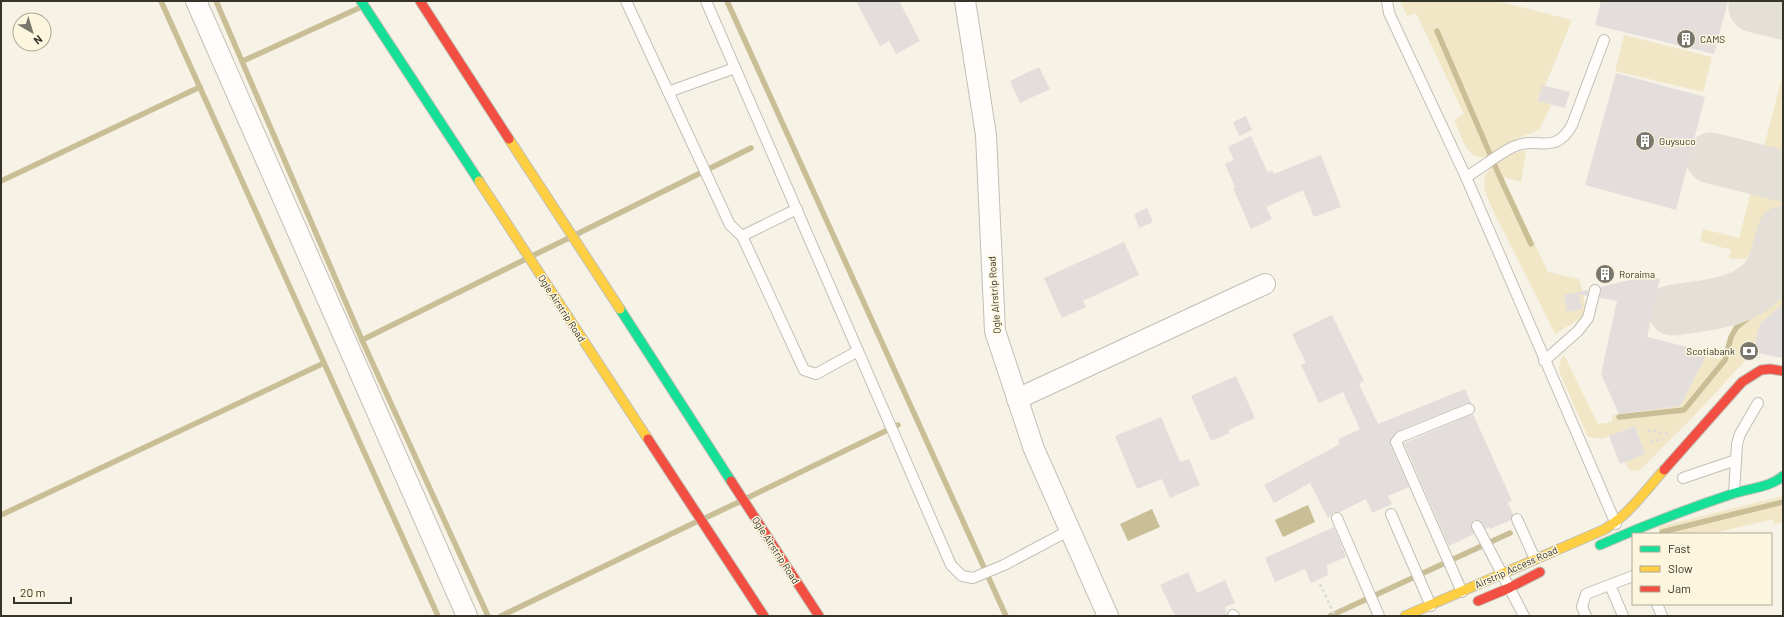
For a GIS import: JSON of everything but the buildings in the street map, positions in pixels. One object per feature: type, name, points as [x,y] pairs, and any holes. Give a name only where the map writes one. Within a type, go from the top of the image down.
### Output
[{"type":"street","points":[[196,1],[467,616]]},
{"type":"street","name":"Ogle Airstrip Road","points":[[360,1],[764,616]]},
{"type":"street","name":"Ogle Airstrip Road","points":[[420,1],[819,616]]},
{"type":"street","name":"Ogle Airstrip Road","points":[[965,1],[986,135],[995,331],[1034,448],[1108,616]]},
{"type":"street","points":[[1017,399],[1265,284]]},
{"type":"street","name":"Airstrip Access Road","points":[[1405,616],[1603,530],[1625,514],[1742,382],[1756,371],[1762,369],[1771,368],[1783,371]]},
{"type":"street","points":[[1594,548],[1640,527],[1734,493],[1762,487],[1782,479]]},
{"type":"street","name":"Airstrip Access Road","points":[[1467,605],[1510,588],[1550,567]]},
{"type":"lane","points":[[626,1],[730,225],[742,236],[804,370],[816,374],[858,351]]},
{"type":"lane","points":[[706,1],[951,565],[962,576],[974,578],[1004,565],[1070,530]]},
{"type":"lane","points":[[1387,1],[1389,13],[1466,177],[1544,361],[1622,535]]},
{"type":"lane","points":[[1466,177],[1480,169],[1503,152],[1515,146],[1556,143],[1567,134],[1572,125],[1604,40]]},
{"type":"lane","points":[[668,92],[735,68]]},
{"type":"lane","points":[[742,236],[797,209]]},
{"type":"lane","points":[[1544,361],[1578,331],[1588,318],[1595,290]]},
{"type":"lane","points":[[1734,493],[1736,460],[1740,434],[1758,403]]},
{"type":"lane","points":[[1462,592],[1396,442],[1400,437],[1469,409]]},
{"type":"lane","points":[[1683,478],[1736,460]]},
{"type":"lane","points":[[1391,514],[1431,606]]},
{"type":"lane","points":[[1337,518],[1378,615]]},
{"type":"lane","points":[[1518,522],[1535,559]]},
{"type":"lane","points":[[1477,526],[1524,616]]},
{"type":"lane","points":[[1586,616],[1582,607],[1586,594],[1632,576]]},
{"type":"lane","points":[[1610,585],[1623,616]]},
{"type":"lane","points":[[1657,605],[1662,616]]},
{"type":"path","points":[[1320,584],[1335,616]]},
{"type":"shaded area","points":[[1497,1],[1572,20],[1545,86],[1542,86],[1538,101],[1552,104],[1539,130],[1518,138],[1494,154],[1481,157],[1475,156],[1464,144],[1454,120],[1464,114],[1416,13],[1407,16],[1401,2]]},
{"type":"shaded area","points":[[1624,35],[1712,57],[1703,92],[1615,71]]},
{"type":"shaded area","points":[[1783,74],[1783,152],[1764,146]]},
{"type":"shaded area","points":[[1522,151],[1526,151],[1521,182],[1503,177],[1548,272],[1579,279],[1584,298],[1585,308],[1583,317],[1555,334],[1492,209],[1484,187],[1485,176],[1493,166],[1504,158]]},
{"type":"shaded area","points":[[1755,176],[1783,182],[1782,211],[1775,237],[1768,247],[1759,255],[1746,259],[1729,258],[1731,250],[1700,241],[1703,229],[1739,238]]},
{"type":"shaded area","points":[[1783,275],[1783,304],[1760,324],[1753,352],[1695,415],[1640,470],[1632,471],[1628,468],[1625,462],[1645,454],[1635,426],[1602,439],[1588,437],[1559,371],[1560,361],[1564,355],[1598,424],[1612,422],[1613,415],[1680,406],[1705,357],[1724,359],[1730,337],[1736,324],[1723,319],[1726,310],[1742,305],[1764,292]]},
{"type":"shaded area","points":[[1783,496],[1783,522],[1774,524],[1773,519],[1719,533],[1661,533],[1658,527]]},
{"type":"shaded area","points":[[1308,505],[1315,522],[1283,537],[1275,520]]},
{"type":"shaded area","points":[[1152,509],[1160,527],[1128,541],[1120,524]]},
{"type":"waterway","points":[[161,1],[438,616]]},
{"type":"waterway","points":[[216,1],[362,340],[488,616]]},
{"type":"waterway","points":[[727,1],[1006,616]]},
{"type":"waterway","points":[[243,61],[359,8]]},
{"type":"waterway","points":[[1437,31],[1499,175],[1531,244]]},
{"type":"waterway","points":[[1,181],[200,87]]},
{"type":"waterway","points":[[577,234],[751,148]]},
{"type":"waterway","points":[[534,255],[569,238]]},
{"type":"waterway","points":[[362,340],[524,260]]},
{"type":"waterway","points":[[1619,417],[1684,410],[1725,360],[1731,337],[1736,328],[1783,289]]},
{"type":"waterway","points":[[1,515],[324,363]]},
{"type":"waterway","points":[[747,498],[898,425]]},
{"type":"waterway","points":[[705,518],[739,502]]},
{"type":"waterway","points":[[1662,532],[1783,502]]},
{"type":"waterway","points":[[501,616],[698,521]]},
{"type":"waterway","points":[[1330,616],[1510,533]]},
{"type":"taxiway","points":[[1754,7],[1783,14]]},
{"type":"taxiway","points":[[1711,158],[1783,176]]},
{"type":"taxiway","points":[[1673,310],[1726,301],[1750,291],[1769,273],[1783,231]]},
{"type":"traffic: fast","points":[[361,1],[479,181]]},
{"type":"traffic: fast","points":[[620,309],[731,481]]},
{"type":"traffic: fast","points":[[1600,545],[1649,524],[1698,506],[1738,492],[1772,483],[1783,476]]},
{"type":"traffic: slow","points":[[509,139],[620,309]]},
{"type":"traffic: slow","points":[[479,181],[648,439]]},
{"type":"traffic: slow","points":[[1405,616],[1603,530],[1620,518],[1643,495],[1664,470]]},
{"type":"traffic: jam","points":[[420,1],[509,139]]},
{"type":"traffic: jam","points":[[1664,470],[1742,382],[1761,370],[1770,369],[1783,371]]},
{"type":"traffic: jam","points":[[648,439],[764,616]]},
{"type":"traffic: jam","points":[[731,481],[819,616]]},
{"type":"traffic: jam","points":[[1478,601],[1509,588],[1540,572]]},
{"type":"place","name":"CAMS","points":[[1686,39]]},
{"type":"place","name":"Guysuco","points":[[1645,141]]},
{"type":"place","name":"Roraima","points":[[1605,274]]},
{"type":"place","name":"Scotiabank","points":[[1749,351]]}]
